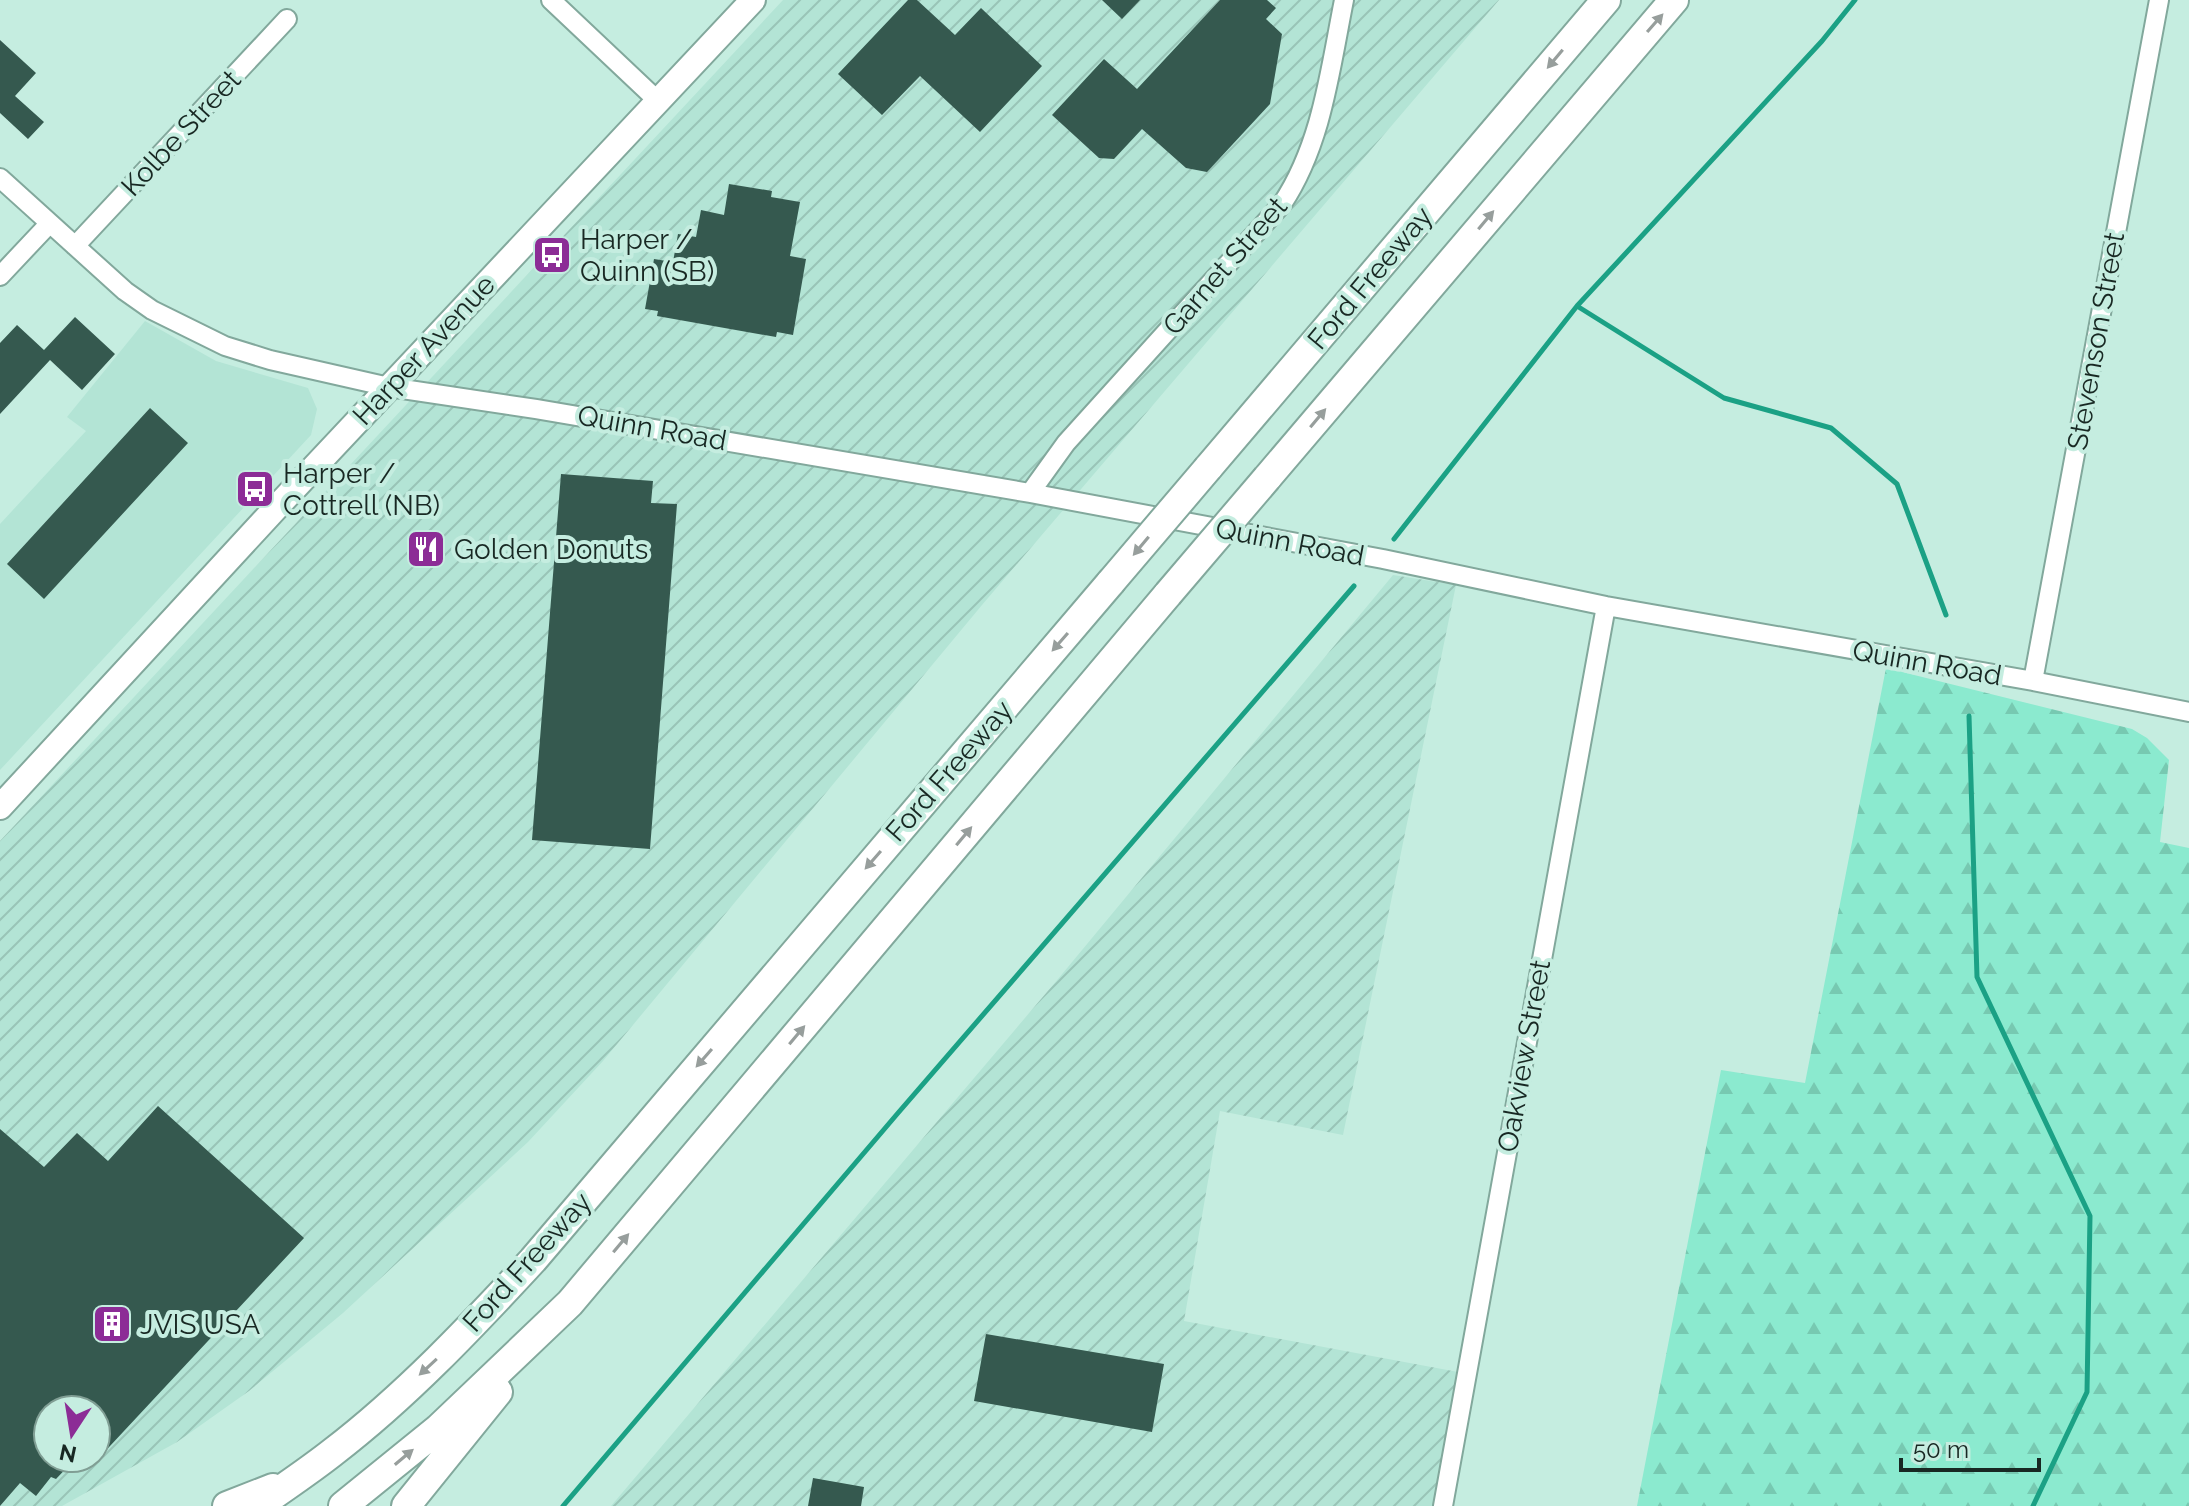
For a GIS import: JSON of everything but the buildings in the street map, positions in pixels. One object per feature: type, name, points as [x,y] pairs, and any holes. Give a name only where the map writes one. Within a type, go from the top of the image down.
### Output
[{"type":"highway","name":"Ford Freeway","points":[[258,1506],[333,1452],[391,1402],[533,1260],[1606,0]]},
{"type":"highway","name":"Ford Freeway","points":[[343,1506],[438,1429],[570,1303],[1674,0]]},
{"type":"highway","points":[[406,1506],[570,1303]]},
{"type":"highway","points":[[227,1506],[296,1479]]},
{"type":"main road","name":"Harper Avenue","points":[[0,807],[753,0]]},
{"type":"street","points":[[551,0],[658,101]]},
{"type":"street","name":"Garnet Street","points":[[1030,493],[1066,443],[1282,204],[1295,184],[1310,153],[1344,0]]},
{"type":"street","name":"Stevenson Street","points":[[2033,681],[2159,0]]},
{"type":"street","name":"Kolbe Street","points":[[75,246],[287,19]]},
{"type":"street","name":"Quinn Road","points":[[0,178],[125,291],[152,310],[225,346],[270,360],[389,387],[550,411],[1030,493],[1368,556],[1606,606],[2033,681],[2189,712]]},
{"type":"street","points":[[0,276],[49,224]]},
{"type":"street","name":"Oakview Street","points":[[1443,1506],[1606,606]]},
{"type":"shaded area","points":[[783,0],[1499,0],[982,605],[603,1061],[528,1142],[343,1313],[249,1391],[177,1442],[62,1506],[0,1506],[0,841]]},
{"type":"shaded area","points":[[145,321],[216,361],[308,388],[317,409],[311,435],[0,770],[0,524],[86,431],[67,417]]},
{"type":"shaded area","points":[[1393,575],[1456,585],[1343,1135],[1220,1111],[1184,1321],[1458,1372],[1434,1506],[611,1506],[1058,979]]},
{"type":"green space","points":[[1886,668],[2132,729],[2147,738],[2169,760],[2160,842],[2189,848],[2189,1506],[1637,1506],[1721,1070],[1805,1083]]},
{"type":"waterway","points":[[1394,539],[1577,306],[1822,41],[1855,0]]},
{"type":"waterway","points":[[1577,306],[1724,398],[1831,428],[1897,484],[1946,615]]},
{"type":"waterway","points":[[563,1506],[1354,586]]},
{"type":"waterway","points":[[1969,716],[1977,977],[2090,1216],[2087,1392],[2033,1506]]},
{"type":"place","name":"Harper / Quinn (SB)","points":[[552,255]]},
{"type":"place","name":"Harper / Cottrell (NB)","points":[[255,489]]},
{"type":"place","name":"Golden Donuts","points":[[426,549]]},
{"type":"place","name":"JVIS USA","points":[[112,1324]]}]
